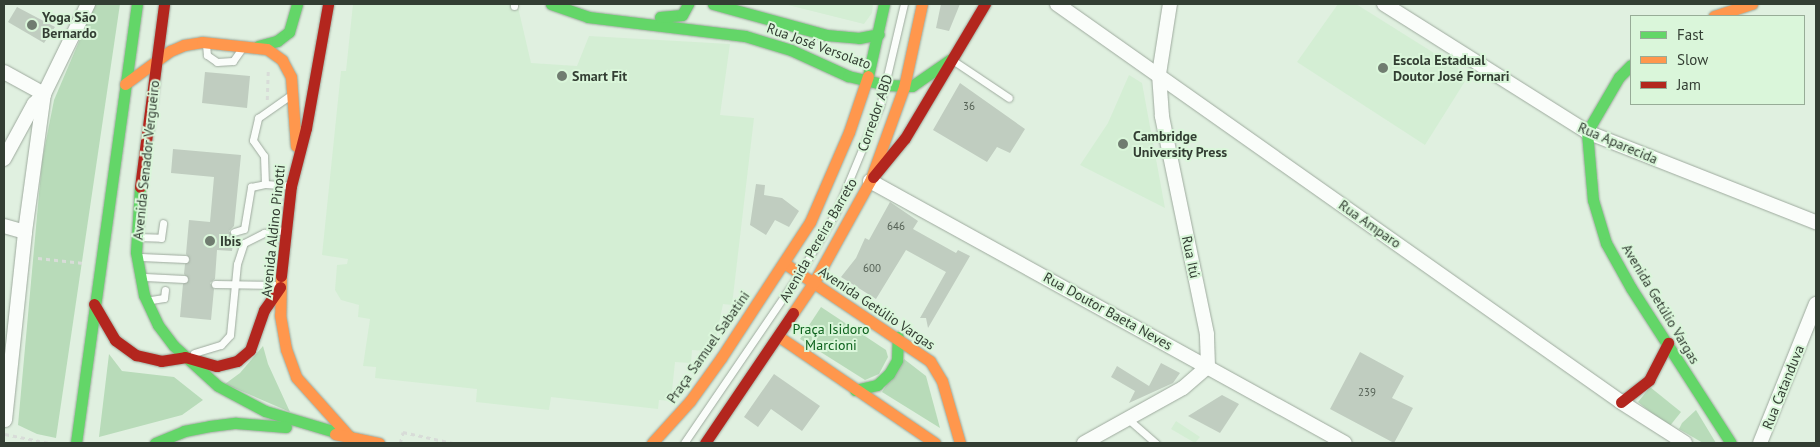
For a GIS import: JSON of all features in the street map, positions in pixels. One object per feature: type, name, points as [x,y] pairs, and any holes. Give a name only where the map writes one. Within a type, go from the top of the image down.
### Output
[{"type":"main road","name":"Avenida Senador Vergueiro","points":[[76,443],[124,84],[137,4]]},
{"type":"main road","name":"Avenida Senador Vergueiro","points":[[164,4],[136,237],[140,277],[146,300],[169,340],[210,380],[240,399],[265,411],[352,440]]},
{"type":"main road","points":[[162,23],[186,38],[204,42],[258,46],[277,41],[289,32],[297,4]]},
{"type":"main road","name":"Avenida Aldino Pinotti","points":[[328,4],[306,128],[296,156],[285,230],[280,286],[283,332],[296,377],[352,440]]},
{"type":"main road","name":"Rua José Versolato","points":[[551,4],[588,16],[752,38],[867,81],[904,87]]},
{"type":"main road","points":[[618,20],[636,16],[680,16],[686,13],[688,4]]},
{"type":"main road","name":"Rua José Versolato","points":[[713,4],[826,35],[859,38],[878,34]]},
{"type":"main road","name":"Avenida Pereira Barreto","points":[[784,264],[824,193],[867,81],[884,4]]},
{"type":"main road","name":"Avenida Pereira Barreto","points":[[705,443],[814,282],[870,181],[904,87],[922,4]]},
{"type":"main road","points":[[870,181],[905,138],[985,4]]},
{"type":"main road","points":[[1717,15],[1743,5]]},
{"type":"main road","points":[[124,84],[178,47],[204,42]]},
{"type":"main road","points":[[258,46],[282,60]]},
{"type":"main road","points":[[904,87],[920,83],[952,59]]},
{"type":"main road","name":"Avenida Aldino Pinotti","points":[[282,60],[291,77],[296,156]]},
{"type":"main road","points":[[1587,132],[1618,77],[1630,66]]},
{"type":"main road","name":"Avenida Getúlio Vargas","points":[[1587,132],[1593,200],[1606,242],[1631,288],[1731,443]]},
{"type":"main road","name":"Avenida Getúlio Vargas","points":[[784,264],[898,337],[936,369],[960,443]]},
{"type":"main road","name":"Praça Samuel Sabatini","points":[[656,441],[721,358],[784,264]]},
{"type":"main road","points":[[94,304],[115,340],[144,358],[161,361],[185,357],[217,366],[228,365],[245,354],[255,343],[264,310],[280,286]]},
{"type":"main road","points":[[778,336],[935,443]]},
{"type":"main road","points":[[855,390],[877,385],[889,374],[897,360],[898,337]]},
{"type":"main road","points":[[144,358],[161,352],[169,340]]},
{"type":"main road","points":[[1622,402],[1649,380],[1668,343]]},
{"type":"main road","points":[[155,443],[184,431],[236,423],[379,443]]},
{"type":"street","points":[[4,159],[24,120],[44,94],[88,4]]},
{"type":"street","name":"Rua Amparo","points":[[1057,4],[1159,74],[1622,402],[1685,443]]},
{"type":"street","name":"Rua Itú","points":[[1170,4],[1159,74],[1162,116],[1207,334],[1208,366]]},
{"type":"street","name":"Rua Aparecida","points":[[1384,4],[1587,132],[1816,222]]},
{"type":"street","points":[[4,72],[44,94]]},
{"type":"street","points":[[4,427],[25,232],[42,124],[44,94]]},
{"type":"street","points":[[24,120],[35,116],[42,124]]},
{"type":"street","name":"Rua Doutor Baeta Neves","points":[[870,181],[1345,443]]},
{"type":"street","points":[[4,226],[25,232]]},
{"type":"street","name":"Rua Catanduva","points":[[1760,443],[1816,304]]},
{"type":"street","points":[[1084,443],[1183,388],[1208,366]]},
{"type":"lane","name":"Corredor ABD","points":[[684,443],[800,273],[847,188],[886,84],[904,4]]},
{"type":"lane","points":[[204,42],[211,60],[228,63],[239,55],[243,45]]},
{"type":"lane","points":[[952,59],[1009,98]]},
{"type":"lane","points":[[264,184],[264,156],[253,140],[258,118],[267,109],[293,92]]},
{"type":"lane","points":[[234,232],[244,229],[251,188],[264,184],[291,186]]},
{"type":"lane","points":[[136,237],[161,238],[162,223]]},
{"type":"lane","points":[[185,357],[226,341],[244,242],[264,232],[285,230]]},
{"type":"lane","points":[[137,256],[185,260]]},
{"type":"lane","points":[[140,277],[184,279]]},
{"type":"lane","points":[[215,284],[280,286]]},
{"type":"lane","points":[[146,300],[164,298],[165,290]]},
{"type":"lane","points":[[1128,419],[1156,443]]},
{"type":"path","points":[[267,109],[268,68],[282,60]]},
{"type":"path","points":[[38,258],[88,263]]},
{"type":"path","points":[[4,427],[49,443]]},
{"type":"path","points":[[400,443],[403,432],[453,443]]},
{"type":"path","points":[[542,443],[557,443]]},
{"type":"shaded area","points":[[353,4],[510,4],[518,7],[531,63],[577,66],[589,36],[730,44],[720,115],[754,118],[732,305],[723,304],[716,338],[708,351],[692,350],[691,363],[675,362],[671,401],[659,400],[658,409],[551,397],[549,410],[476,402],[477,389],[375,378],[376,367],[363,366],[370,319],[358,317],[359,305],[341,300],[335,290],[337,265],[347,264],[348,259],[322,255],[341,71],[346,71]]},
{"type":"shaded area","points":[[784,4],[873,4],[872,13],[864,24]]},
{"type":"shaded area","name":"Escola Estadual Doutor José Fornari","points":[[1338,4],[1356,4],[1469,75],[1425,145],[1297,62]]},
{"type":"shaded area","name":"Cambridge University Press","points":[[1129,75],[1142,83],[1165,208],[1080,165],[1108,123]]},
{"type":"shaded area","points":[[1176,421],[1200,437],[1195,443],[1171,429]]},
{"type":"green space","points":[[95,4],[120,4],[56,438],[37,434],[18,425],[42,161],[54,100]]},
{"type":"green space","name":"Praça Isidoro Marcioni","points":[[821,307],[886,350],[888,357],[879,374],[865,380],[800,339]]},
{"type":"green space","points":[[263,346],[268,364],[290,412],[225,384],[240,373]]},
{"type":"green space","points":[[109,354],[122,371],[174,377],[203,400],[182,415],[99,437]]},
{"type":"green space","name":"Praça Isidoro Marcioni","points":[[904,359],[926,376],[940,428],[882,392]]},
{"type":"green space","points":[[1650,387],[1681,412],[1669,427],[1638,402]]},
{"type":"green space","points":[[1696,410],[1716,443],[1703,443],[1679,429],[1682,423]]},
{"type":"building","points":[[941,4],[960,4],[949,31],[936,28]]},
{"type":"building","name":"Yoga São Bernardo","points":[[17,7],[55,27],[44,43],[8,22]]},
{"type":"building","points":[[205,72],[250,76],[247,108],[202,103]]},
{"type":"building","points":[[960,83],[1025,129],[1010,153],[997,147],[987,162],[933,130]]},
{"type":"building","name":"Ibis","points":[[173,149],[241,155],[234,226],[229,231],[234,237],[232,251],[217,250],[215,279],[210,283],[214,289],[211,320],[180,317],[183,284],[189,280],[184,274],[185,264],[190,260],[186,254],[189,220],[210,222],[214,177],[171,173]]},
{"type":"building","points":[[756,184],[765,185],[764,195],[782,198],[799,211],[789,227],[775,220],[766,235],[750,225]]},
{"type":"building","points":[[890,202],[918,221],[913,229],[956,253],[958,250],[970,256],[928,328],[926,318],[920,318],[946,272],[906,250],[876,299],[841,277],[856,258],[865,238],[869,240]]},
{"type":"building","points":[[1360,352],[1404,376],[1392,398],[1413,408],[1394,443],[1330,409]]},
{"type":"building","points":[[1161,363],[1180,373],[1173,383],[1129,403],[1135,391],[1111,377],[1117,366],[1149,386]]},
{"type":"building","points":[[774,374],[820,406],[802,431],[771,409],[758,427],[744,417]]},
{"type":"building","points":[[1222,395],[1239,404],[1220,433],[1188,416]]},
{"type":"traffic: fast","points":[[76,443],[137,4]]},
{"type":"traffic: fast","points":[[258,46],[277,41],[289,32],[297,4]]},
{"type":"traffic: fast","points":[[551,4],[588,17],[745,36],[791,50],[848,76],[886,85],[912,86],[951,59]]},
{"type":"traffic: fast","points":[[660,17],[682,15],[688,4]]},
{"type":"traffic: fast","points":[[713,4],[826,35],[859,38],[879,34]]},
{"type":"traffic: fast","points":[[868,76],[884,4]]},
{"type":"traffic: fast","points":[[1630,66],[1619,77],[1587,132],[1593,200],[1606,243],[1631,288],[1731,443]]},
{"type":"traffic: fast","points":[[140,187],[136,252],[144,295],[158,325],[174,346],[218,386],[265,411],[349,436]]},
{"type":"traffic: fast","points":[[855,390],[877,385],[889,374],[897,360],[898,337]]},
{"type":"traffic: fast","points":[[155,443],[184,431],[210,426],[236,423],[286,427]]},
{"type":"traffic: slow","points":[[793,313],[814,282],[870,181],[904,87],[922,4]]},
{"type":"traffic: slow","points":[[1717,15],[1752,4]]},
{"type":"traffic: slow","points":[[125,84],[170,51],[184,45],[202,42],[267,49],[282,60],[291,77],[296,146]]},
{"type":"traffic: slow","points":[[652,443],[690,401],[721,358],[810,222],[849,132],[868,76]]},
{"type":"traffic: slow","points":[[784,263],[930,361],[942,381],[960,443]]},
{"type":"traffic: slow","points":[[281,276],[280,315],[286,349],[296,377],[349,436]]},
{"type":"traffic: slow","points":[[778,336],[935,443]]},
{"type":"traffic: slow","points":[[335,434],[379,443]]},
{"type":"traffic: jam","points":[[140,187],[164,4]]},
{"type":"traffic: jam","points":[[281,276],[291,186],[306,128],[328,4]]},
{"type":"traffic: jam","points":[[873,177],[905,138],[985,4]]},
{"type":"traffic: jam","points":[[94,304],[115,340],[136,355],[161,361],[185,357],[217,366],[237,361],[250,350],[264,310],[280,287]]},
{"type":"traffic: jam","points":[[705,443],[793,313]]},
{"type":"traffic: jam","points":[[1621,402],[1649,380],[1668,343]]},
{"type":"place","name":"Yoga São Bernardo","points":[[32,25]]},
{"type":"place","name":"Escola Estadual Doutor José Fornari","points":[[1383,68]]},
{"type":"place","name":"Smart Fit","points":[[562,76]]},
{"type":"place","name":"Cambridge University Press","points":[[1123,144]]},
{"type":"place","name":"Ibis","points":[[210,241]]}]
